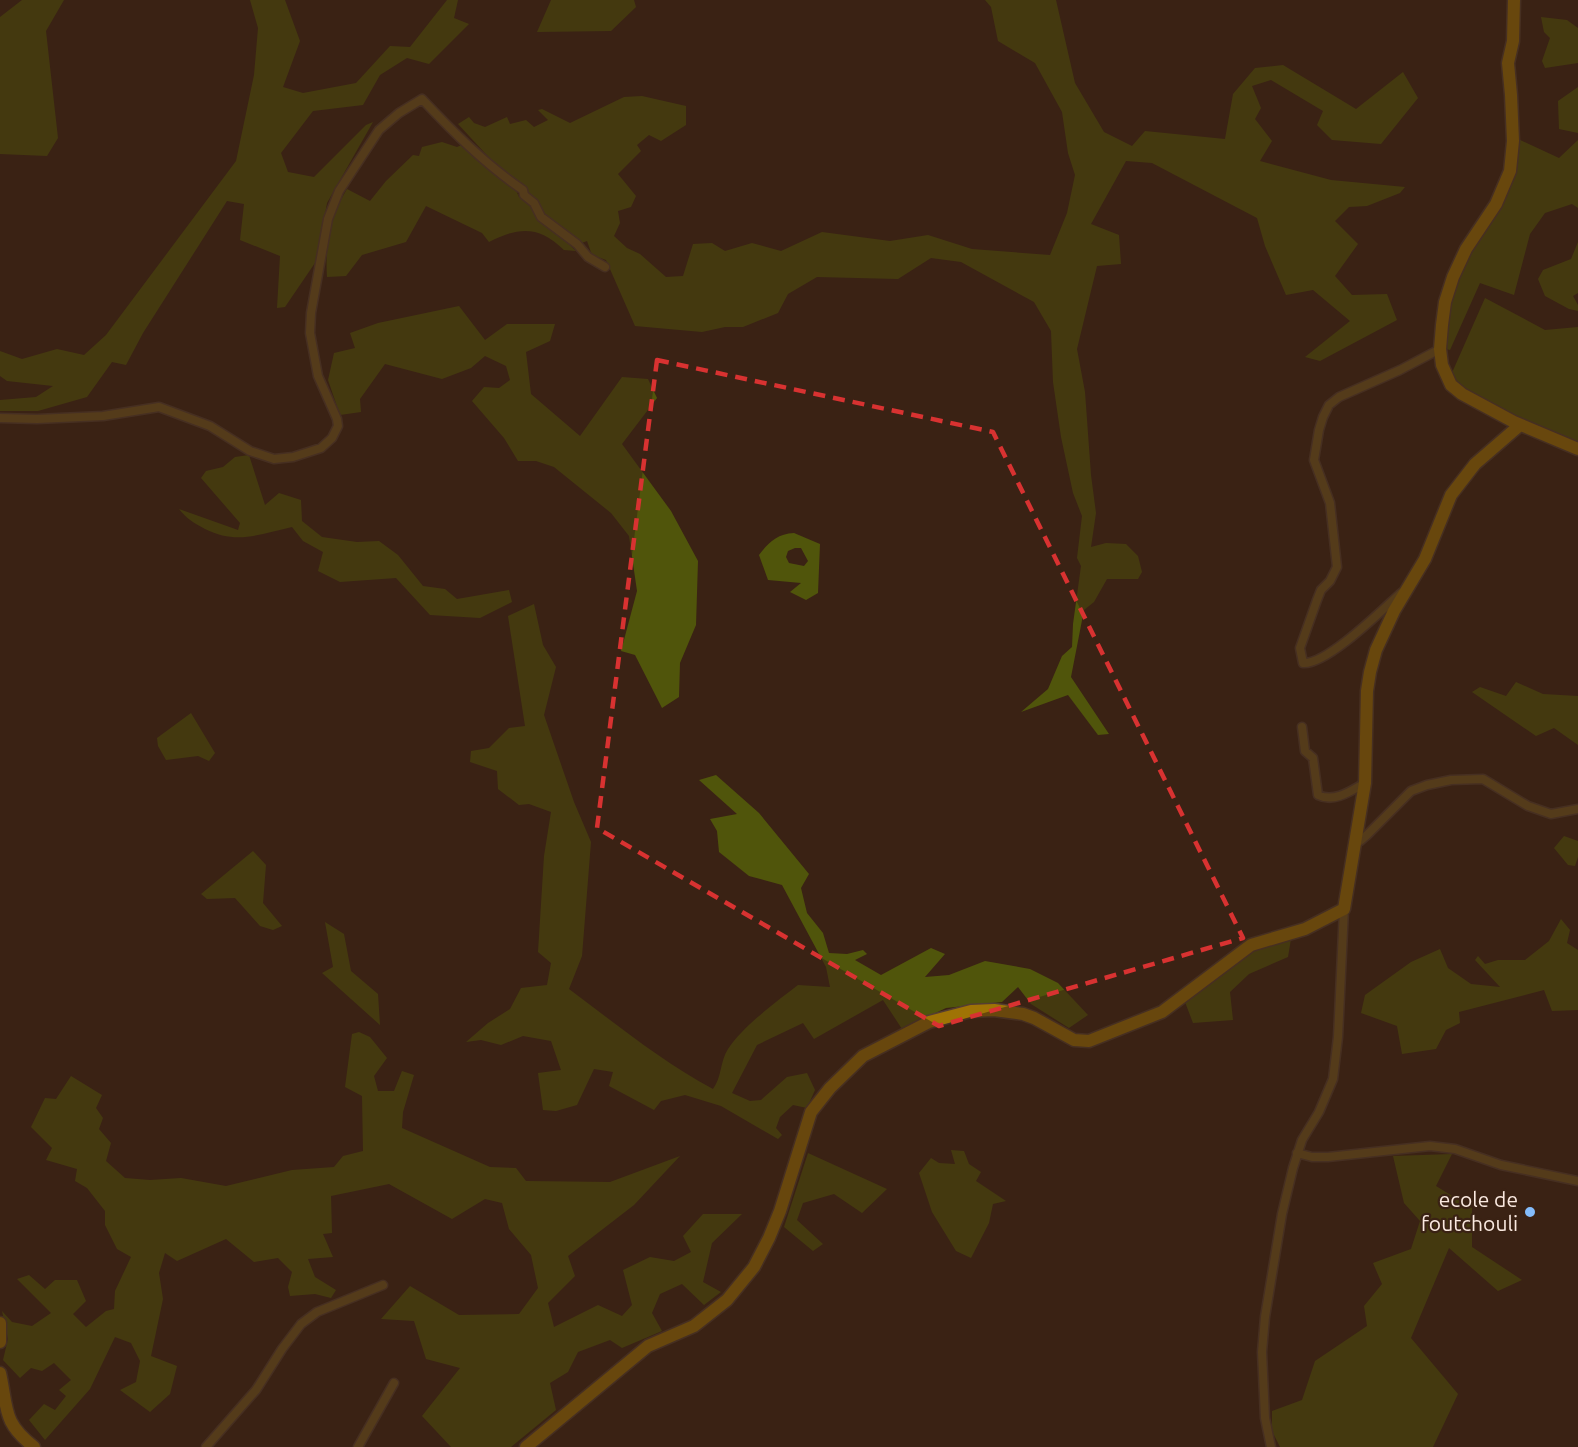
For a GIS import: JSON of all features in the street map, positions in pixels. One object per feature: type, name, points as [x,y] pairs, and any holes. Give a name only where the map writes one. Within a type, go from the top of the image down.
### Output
[{"type":"street","points":[[1514,0],[1513,41],[1508,63],[1513,141],[1510,171],[1496,204],[1466,249],[1453,278],[1445,302],[1440,349],[1442,365],[1451,385],[1462,394],[1520,425],[1578,449]]},
{"type":"street","points":[[0,418],[48,419],[103,416],[159,407],[210,426],[240,446],[261,456],[274,459],[312,452],[327,444],[338,426],[318,375],[311,346],[310,322],[328,219],[339,191],[379,130],[399,113],[422,99],[484,160],[523,190],[524,195],[534,203],[541,217],[577,244],[588,257],[605,267]]},
{"type":"street","points":[[1406,590],[1351,638],[1313,662],[1304,663],[1300,648],[1321,590],[1330,581],[1337,567],[1330,503],[1314,460],[1323,417],[1329,405],[1339,397],[1440,349]]},
{"type":"street","points":[[1271,1447],[1264,1407],[1262,1352],[1265,1317],[1282,1214],[1297,1153],[1324,1102],[1333,1079],[1338,1037],[1344,909],[1365,783],[1370,672],[1383,630],[1425,559],[1444,508],[1460,482],[1489,450],[1520,425]]},
{"type":"street","points":[[1302,727],[1305,751],[1313,758],[1318,795],[1329,798],[1338,797],[1365,783]]},
{"type":"street","points":[[1356,842],[1364,838],[1411,792],[1419,787],[1451,780],[1483,779],[1528,806],[1544,812],[1557,813],[1578,809]]},
{"type":"street","points":[[526,1447],[648,1346],[694,1326],[727,1300],[754,1266],[769,1238],[780,1211],[811,1112],[825,1093],[863,1056],[929,1022],[971,1011],[994,1010],[1023,1014],[1074,1040],[1089,1041],[1162,1012],[1251,945],[1305,929],[1344,909]]},
{"type":"street","points":[[1297,1153],[1320,1157],[1430,1146],[1455,1149],[1501,1165],[1578,1180]]},
{"type":"street","points":[[206,1447],[256,1390],[301,1324],[316,1312],[383,1285]]},
{"type":"street","points":[[0,1323],[0,1342]]},
{"type":"street","points":[[0,1373],[3,1412],[21,1437],[34,1447]]},
{"type":"street","points":[[358,1447],[394,1383]]},
{"type":"highlighted area","points":[[657,360],[993,432],[1243,938],[939,1026],[597,828]]},
{"type":"green space","points":[[22,0],[64,0],[46,31],[58,138],[47,156],[0,154],[0,17]]},
{"type":"green space","points":[[250,0],[285,0],[300,41],[283,87],[303,93],[356,83],[390,46],[410,47],[447,0],[458,0],[454,18],[469,24],[429,64],[407,58],[380,75],[363,105],[313,111],[281,153],[288,172],[314,177],[366,125],[373,122],[327,203],[317,260],[285,307],[277,308],[280,256],[240,240],[244,204],[227,201],[143,333],[126,365],[112,362],[87,397],[38,411],[0,411],[0,400],[36,397],[53,386],[7,381],[0,376],[0,351],[22,359],[57,349],[84,355],[106,335],[236,161],[254,75],[258,28]]},
{"type":"green space","points":[[551,0],[634,0],[636,7],[611,31],[537,32]]},
{"type":"green space","points":[[985,0],[1056,0],[1075,83],[1104,132],[1132,146],[1145,131],[1225,139],[1233,94],[1255,68],[1283,65],[1356,109],[1403,72],[1418,98],[1381,144],[1332,140],[1317,125],[1323,111],[1271,80],[1252,86],[1261,108],[1255,119],[1272,141],[1260,161],[1331,180],[1405,187],[1400,193],[1367,206],[1349,207],[1335,221],[1358,244],[1335,276],[1352,295],[1387,294],[1397,320],[1320,361],[1305,357],[1350,321],[1313,290],[1286,295],[1265,246],[1257,218],[1152,163],[1126,161],[1091,224],[1119,235],[1121,264],[1097,266],[1077,349],[1085,392],[1096,513],[1091,547],[1106,543],[1126,544],[1138,556],[1142,572],[1138,579],[1107,579],[1094,602],[1084,610],[1071,677],[1109,734],[1098,735],[1068,695],[1021,712],[1048,689],[1062,656],[1072,647],[1081,566],[1077,558],[1082,516],[1073,493],[1061,437],[1053,382],[1051,331],[1034,302],[961,262],[931,258],[898,279],[817,277],[788,294],[778,313],[743,327],[725,327],[702,332],[635,326],[606,260],[592,255],[587,241],[579,244],[543,216],[458,124],[469,117],[474,123],[485,127],[507,117],[510,124],[526,120],[534,127],[548,120],[538,110],[542,109],[570,123],[624,97],[642,96],[686,106],[686,125],[661,141],[649,135],[637,145],[641,151],[618,174],[636,196],[631,207],[618,211],[620,223],[614,236],[627,248],[640,254],[666,277],[683,276],[693,244],[712,243],[725,251],[752,243],[781,251],[822,232],[890,241],[928,235],[972,249],[1050,255],[1067,213],[1075,175],[1068,153],[1062,112],[1035,63],[998,41],[991,7]]},
{"type":"green space","points":[[1541,17],[1567,20],[1578,28],[1578,63],[1545,68],[1542,61],[1550,38],[1544,32]]},
{"type":"green space","points":[[1578,87],[1578,133],[1559,129],[1558,101]]},
{"type":"green space","points":[[1518,139],[1559,158],[1578,140],[1578,208],[1572,204],[1545,213],[1530,234],[1514,295],[1480,283],[1450,350],[1443,348],[1454,278],[1494,216]]},
{"type":"green space","points":[[442,142],[457,147],[464,144],[514,186],[519,197],[532,204],[576,251],[564,250],[546,236],[528,231],[509,233],[489,242],[482,233],[426,206],[406,242],[362,255],[346,276],[327,277],[330,231],[336,210],[347,189],[370,201],[386,181],[413,155],[419,156],[422,147]]},
{"type":"green space","points":[[1578,242],[1578,293],[1573,296],[1578,305],[1578,311],[1569,309],[1545,296],[1538,279],[1543,270],[1571,259]]},
{"type":"green space","points":[[1485,298],[1545,330],[1578,327],[1578,446],[1518,419],[1455,383],[1451,375]]},
{"type":"green space","points":[[459,306],[485,340],[507,324],[555,324],[550,341],[526,352],[531,394],[580,436],[622,377],[648,379],[657,398],[622,444],[671,511],[698,561],[696,625],[680,663],[679,697],[662,708],[635,655],[621,651],[637,591],[629,536],[611,513],[554,467],[536,461],[518,461],[504,438],[472,401],[484,387],[499,388],[510,380],[506,366],[485,356],[471,368],[442,379],[385,364],[360,399],[361,412],[340,415],[328,380],[334,353],[355,348],[350,333],[378,323]]},
{"type":"green space","points":[[249,455],[265,505],[279,493],[301,500],[302,521],[322,537],[357,542],[379,541],[398,555],[423,586],[445,589],[457,599],[509,590],[512,602],[480,618],[430,615],[396,578],[340,582],[318,571],[323,552],[303,541],[292,527],[248,537],[228,536],[201,527],[179,509],[238,530],[240,523],[201,478],[206,471],[223,467],[235,457]]},
{"type":"green space","points":[[794,533],[820,544],[818,593],[806,600],[790,592],[801,583],[768,580],[759,555],[774,540]],"holes":[[[801,548],[808,561],[804,566],[789,563],[786,557],[788,551]]]},
{"type":"green space","points":[[534,604],[543,645],[556,667],[544,715],[574,802],[591,842],[582,956],[569,989],[622,1029],[713,1089],[728,1049],[761,1014],[798,985],[830,987],[826,967],[782,885],[749,876],[719,852],[717,831],[710,819],[737,814],[699,780],[716,775],[759,813],[809,874],[801,888],[807,913],[823,933],[829,953],[847,954],[863,950],[867,954],[855,960],[881,975],[931,948],[945,954],[925,977],[949,975],[985,961],[1030,969],[1058,983],[1088,1015],[1069,1028],[1031,1004],[1018,987],[1002,1002],[946,1008],[902,1029],[883,1000],[814,1039],[803,1023],[757,1045],[732,1093],[750,1101],[761,1100],[787,1077],[807,1073],[815,1090],[807,1108],[793,1105],[780,1117],[776,1128],[782,1135],[778,1139],[721,1106],[685,1095],[661,1101],[654,1110],[609,1086],[613,1072],[594,1069],[577,1105],[556,1111],[543,1110],[538,1073],[561,1070],[551,1041],[523,1036],[501,1045],[481,1040],[466,1042],[488,1023],[510,1009],[521,988],[547,985],[551,963],[538,952],[544,856],[551,812],[529,804],[519,805],[498,789],[497,771],[470,762],[471,751],[489,748],[509,728],[525,726],[508,616]]},
{"type":"green space","points":[[1516,682],[1543,694],[1578,696],[1578,745],[1554,728],[1536,736],[1472,692],[1480,687],[1506,696]]},
{"type":"green space","points":[[191,713],[215,753],[209,761],[198,756],[166,760],[158,746],[157,738]]},
{"type":"green space","points":[[1564,836],[1578,841],[1578,857],[1575,866],[1568,865],[1554,848]]},
{"type":"green space","points":[[253,851],[266,865],[263,903],[282,926],[273,930],[260,926],[235,898],[207,899],[201,894]]},
{"type":"green space","points":[[1561,919],[1570,930],[1567,943],[1578,950],[1578,1010],[1552,1011],[1544,990],[1459,1012],[1460,1023],[1446,1030],[1436,1049],[1402,1054],[1397,1026],[1361,1013],[1365,995],[1411,962],[1440,949],[1448,968],[1471,984],[1500,987],[1475,960],[1478,956],[1485,964],[1498,960],[1525,960],[1549,941]]},
{"type":"green space","points":[[325,922],[344,934],[351,971],[378,994],[380,1025],[322,973],[333,967]]},
{"type":"green space","points":[[1291,939],[1288,957],[1249,974],[1230,992],[1233,1020],[1193,1023],[1185,1002],[1201,985],[1258,947]]},
{"type":"green space","points":[[359,1032],[370,1037],[387,1058],[374,1076],[378,1091],[394,1091],[402,1071],[414,1075],[403,1112],[402,1128],[490,1167],[516,1168],[526,1181],[610,1182],[680,1156],[634,1205],[568,1256],[575,1276],[548,1303],[554,1327],[598,1305],[622,1316],[632,1305],[623,1270],[650,1257],[674,1261],[691,1252],[683,1236],[703,1214],[742,1214],[712,1243],[703,1282],[721,1292],[704,1305],[682,1284],[660,1294],[652,1313],[662,1331],[622,1348],[610,1340],[578,1352],[568,1372],[550,1383],[556,1410],[511,1447],[451,1447],[422,1416],[460,1368],[426,1359],[414,1321],[381,1319],[410,1286],[459,1315],[519,1314],[538,1288],[531,1255],[509,1229],[502,1203],[485,1199],[452,1219],[389,1184],[331,1196],[332,1233],[323,1234],[333,1257],[308,1259],[315,1277],[336,1290],[331,1298],[315,1294],[290,1296],[288,1287],[292,1272],[278,1258],[254,1262],[226,1239],[177,1261],[165,1253],[159,1273],[163,1299],[151,1356],[177,1366],[170,1394],[150,1412],[120,1390],[136,1382],[140,1361],[131,1343],[115,1337],[90,1389],[45,1440],[29,1420],[44,1404],[55,1410],[66,1396],[59,1390],[71,1380],[54,1363],[42,1371],[31,1368],[20,1378],[3,1360],[8,1339],[2,1311],[12,1322],[32,1326],[51,1313],[17,1279],[29,1275],[45,1289],[55,1280],[77,1280],[86,1301],[73,1314],[86,1327],[106,1311],[114,1309],[115,1291],[131,1257],[117,1249],[105,1225],[105,1211],[87,1188],[75,1181],[77,1169],[46,1160],[52,1148],[31,1127],[45,1098],[56,1099],[71,1076],[102,1095],[96,1108],[103,1118],[99,1129],[111,1143],[106,1161],[125,1178],[150,1180],[181,1178],[226,1186],[292,1170],[334,1167],[343,1156],[363,1151],[362,1096],[345,1087],[352,1034]]},
{"type":"green space","points":[[951,1150],[964,1151],[969,1164],[981,1172],[976,1181],[1006,1201],[993,1204],[989,1223],[971,1258],[956,1251],[932,1212],[919,1173],[931,1158],[939,1163],[955,1164]]},
{"type":"green space","points":[[808,1153],[887,1189],[862,1213],[834,1194],[803,1203],[797,1220],[823,1244],[813,1251],[784,1227]]},
{"type":"green space","points":[[1452,1154],[1436,1186],[1472,1208],[1472,1247],[1522,1280],[1498,1291],[1449,1248],[1411,1338],[1458,1394],[1433,1447],[1280,1447],[1272,1431],[1272,1411],[1302,1400],[1315,1361],[1367,1326],[1364,1306],[1382,1284],[1373,1263],[1411,1249],[1420,1221],[1404,1203],[1393,1156]]},
{"type":"place","name":"ecole de foutchouli","points":[[1530,1212]]}]
